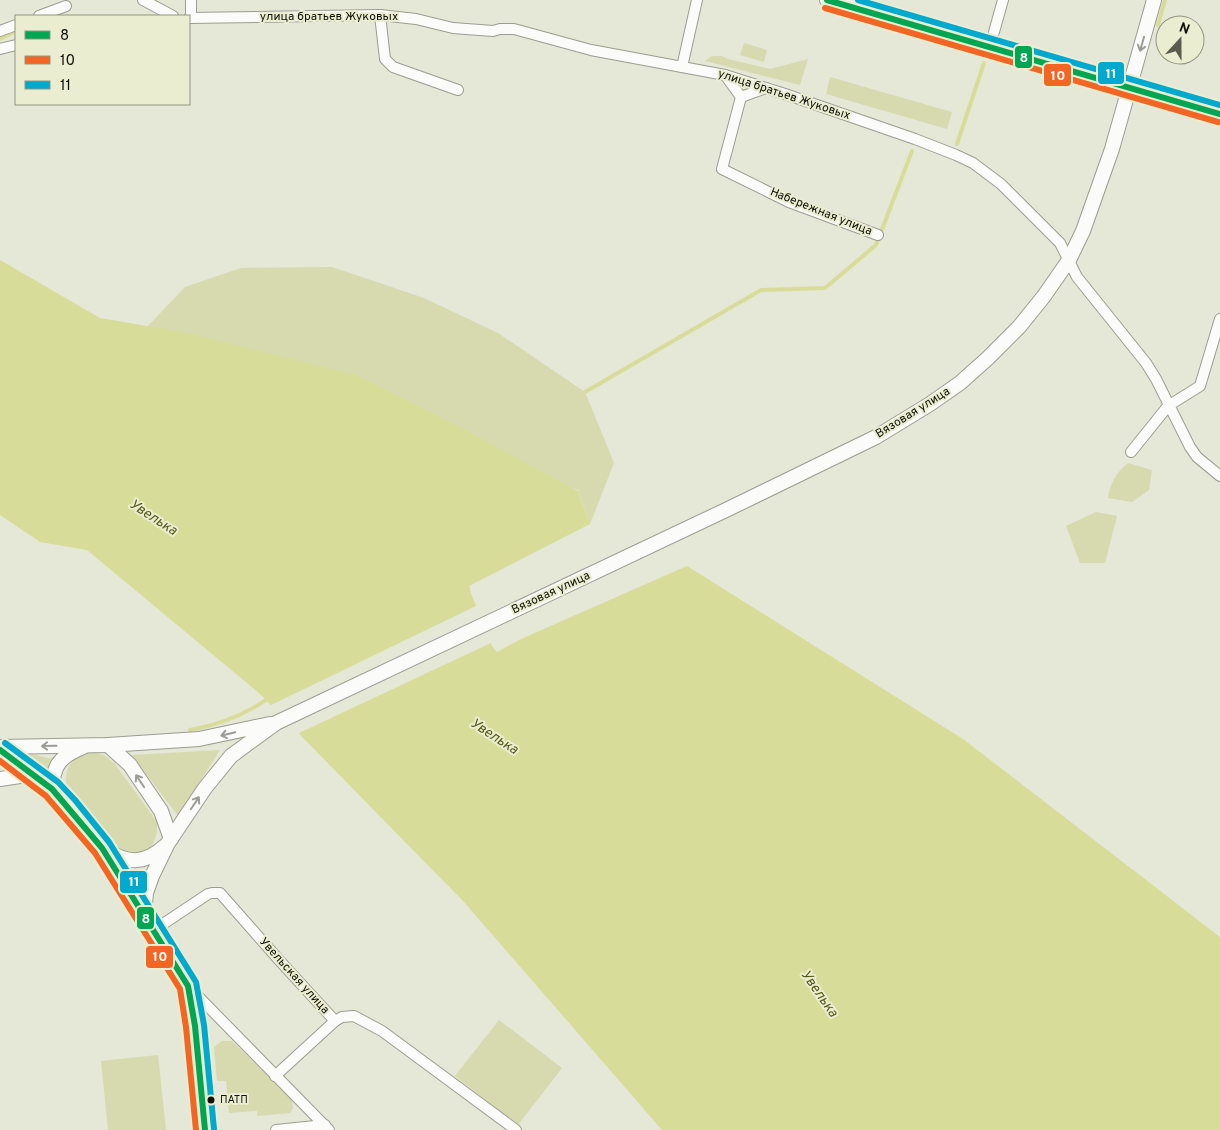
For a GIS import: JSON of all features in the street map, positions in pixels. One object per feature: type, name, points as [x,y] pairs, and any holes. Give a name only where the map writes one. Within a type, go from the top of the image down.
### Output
[{"type":"street","points":[[143,0],[171,15]]},
{"type":"street","points":[[190,0],[190,18]]},
{"type":"street","points":[[682,67],[697,0]]},
{"type":"street","points":[[827,0],[847,3],[1220,114]]},
{"type":"street","points":[[994,32],[1003,0]]},
{"type":"street","name":"Вязовая улица","points":[[276,723],[876,437],[960,383],[1019,327],[1044,296],[1068,260],[1083,231],[1096,199],[1112,149],[1154,0]]},
{"type":"street","points":[[41,15],[68,3]]},
{"type":"street","points":[[61,15],[68,3]]},
{"type":"street","points":[[380,15],[386,59],[393,67],[458,90]]},
{"type":"street","name":"улица братьев Жуковых","points":[[190,18],[380,15],[416,19],[453,28],[493,31],[514,28],[591,50],[725,75],[915,139],[974,163],[1001,184],[1060,243],[1077,277],[1156,379],[1190,447],[1198,457],[1220,476]]},
{"type":"street","points":[[0,31],[15,25]]},
{"type":"street","points":[[0,49],[15,45]]},
{"type":"street","points":[[725,75],[741,97],[766,88]]},
{"type":"street","name":"Набережная улица","points":[[741,97],[722,169],[789,202],[878,235]]},
{"type":"street","points":[[1130,452],[1168,406],[1200,386],[1220,319]]},
{"type":"street","points":[[0,748],[108,745],[200,739],[276,723]]},
{"type":"street","points":[[144,914],[146,893],[169,841],[222,765],[231,756],[276,723]]},
{"type":"street","points":[[52,789],[53,777],[57,765],[62,758],[89,745]]},
{"type":"street","points":[[108,745],[130,766],[161,811],[169,841]]},
{"type":"street","points":[[0,748],[52,789],[68,806],[102,848],[188,986],[327,1128]]},
{"type":"street","points":[[0,779],[33,774]]},
{"type":"street","points":[[102,848],[116,857],[136,861],[156,854],[169,841]]},
{"type":"street","name":"Увельская улица","points":[[154,930],[208,894],[212,892],[220,893],[278,960],[335,1021],[342,1017],[354,1016],[382,1030],[516,1130]]},
{"type":"street","points":[[188,986],[195,1026],[205,1130]]},
{"type":"street","points":[[275,1076],[335,1021]]},
{"type":"street","points":[[276,1130],[327,1128]]},
{"type":"shaded area","points":[[744,43],[767,50],[764,62],[740,55]]},
{"type":"shaded area","points":[[712,56],[722,56],[770,69],[808,59],[800,85],[705,61]]},
{"type":"shaded area","points":[[830,77],[952,112],[947,129],[826,94]]},
{"type":"shaded area","points":[[332,267],[424,298],[498,333],[585,392],[614,463],[590,524],[578,490],[147,327],[185,287],[241,268]]},
{"type":"shaded area","points":[[1128,463],[1152,470],[1149,490],[1132,502],[1108,498],[1114,479]]},
{"type":"shaded area","points":[[1096,512],[1117,516],[1105,563],[1080,563],[1066,526]]},
{"type":"shaded area","points":[[220,750],[178,816],[132,755]]},
{"type":"shaded area","points":[[92,752],[104,755],[115,764],[157,822],[157,833],[153,844],[146,852],[134,856],[116,851],[66,786],[67,772],[71,763],[79,756]]},
{"type":"shaded area","points":[[25,753],[53,759],[55,764],[48,778],[20,757]]},
{"type":"shaded area","points":[[499,1020],[562,1068],[518,1125],[455,1076]]},
{"type":"shaded area","points":[[222,1041],[232,1041],[292,1100],[293,1108],[290,1113],[257,1116],[257,1111],[229,1113],[226,1081],[217,1081],[214,1047]]},
{"type":"shaded area","points":[[158,1055],[166,1130],[108,1130],[101,1061]]},
{"type":"water","name":"Увелька","points":[[0,260],[100,318],[188,333],[357,375],[452,423],[578,491],[590,524],[469,586],[492,646],[497,652],[521,639],[687,566],[963,739],[1220,937],[1220,1130],[662,1130],[464,902],[259,693],[87,550],[40,542],[0,515]]},
{"type":"pier","points":[[478,605],[493,642],[297,734],[269,706]]},
{"type":"waterway","points":[[1161,15],[1165,0]]},
{"type":"waterway","points":[[903,12],[1054,57]]},
{"type":"waterway","points":[[0,39],[15,32]]},
{"type":"waterway","points":[[957,144],[984,63]]},
{"type":"waterway","points":[[585,392],[761,290],[825,288],[876,245],[912,151]]},
{"type":"waterway","points":[[191,736],[190,730],[232,718],[252,709],[270,697]]},
{"type":"transit line","name":"8","points":[[827,0],[1220,114]]},
{"type":"transit line","name":"11","points":[[858,0],[1220,105]]},
{"type":"transit line","name":"10","points":[[825,8],[1218,122]]},
{"type":"transit line","name":"11","points":[[5,743],[58,782],[109,842],[196,982],[204,1025],[214,1129]]},
{"type":"transit line","name":"8","points":[[0,750],[52,789],[102,848],[188,986],[195,1026],[205,1130]]},
{"type":"transit line","name":"10","points":[[0,761],[46,796],[95,853],[180,989],[186,1027],[196,1130]]},
{"type":"place","name":"ПАТП","points":[[211,1100]]}]
